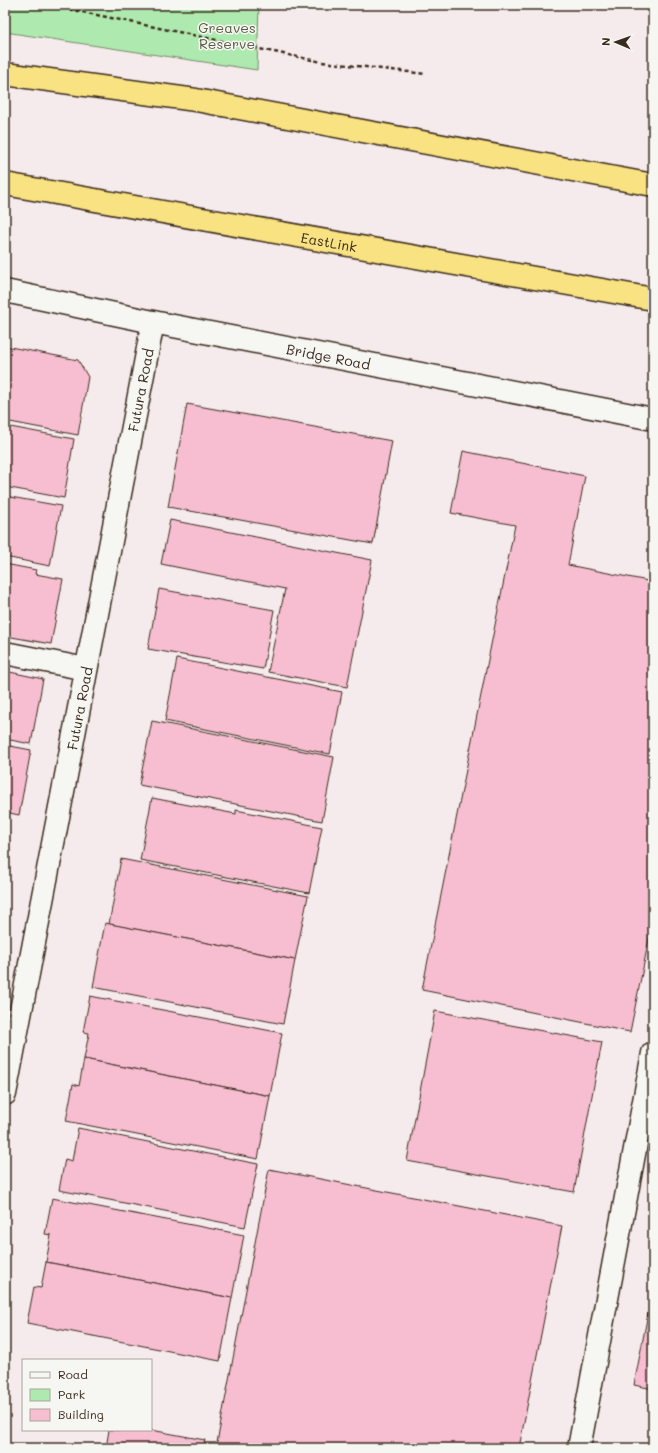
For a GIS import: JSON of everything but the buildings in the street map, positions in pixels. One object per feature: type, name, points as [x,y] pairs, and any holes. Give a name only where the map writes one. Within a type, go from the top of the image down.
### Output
[{"type":"highway","points":[[5,74],[196,100],[653,185]]},
{"type":"highway","name":"EastLink","points":[[5,184],[653,299]]},
{"type":"highway","points":[[605,291],[653,305]]},
{"type":"street","name":"Bridge Road","points":[[5,291],[153,322],[653,419]]},
{"type":"street","name":"Futura Road","points":[[5,1094],[153,322]]},
{"type":"street","points":[[5,653],[86,669]]},
{"type":"street","points":[[579,1448],[653,1054]]},
{"type":"path","points":[[63,5],[68,9],[322,62],[426,74]]},
{"type":"green space","name":"Greaves Reserve","points":[[5,5],[259,5],[257,70],[5,32]]}]
